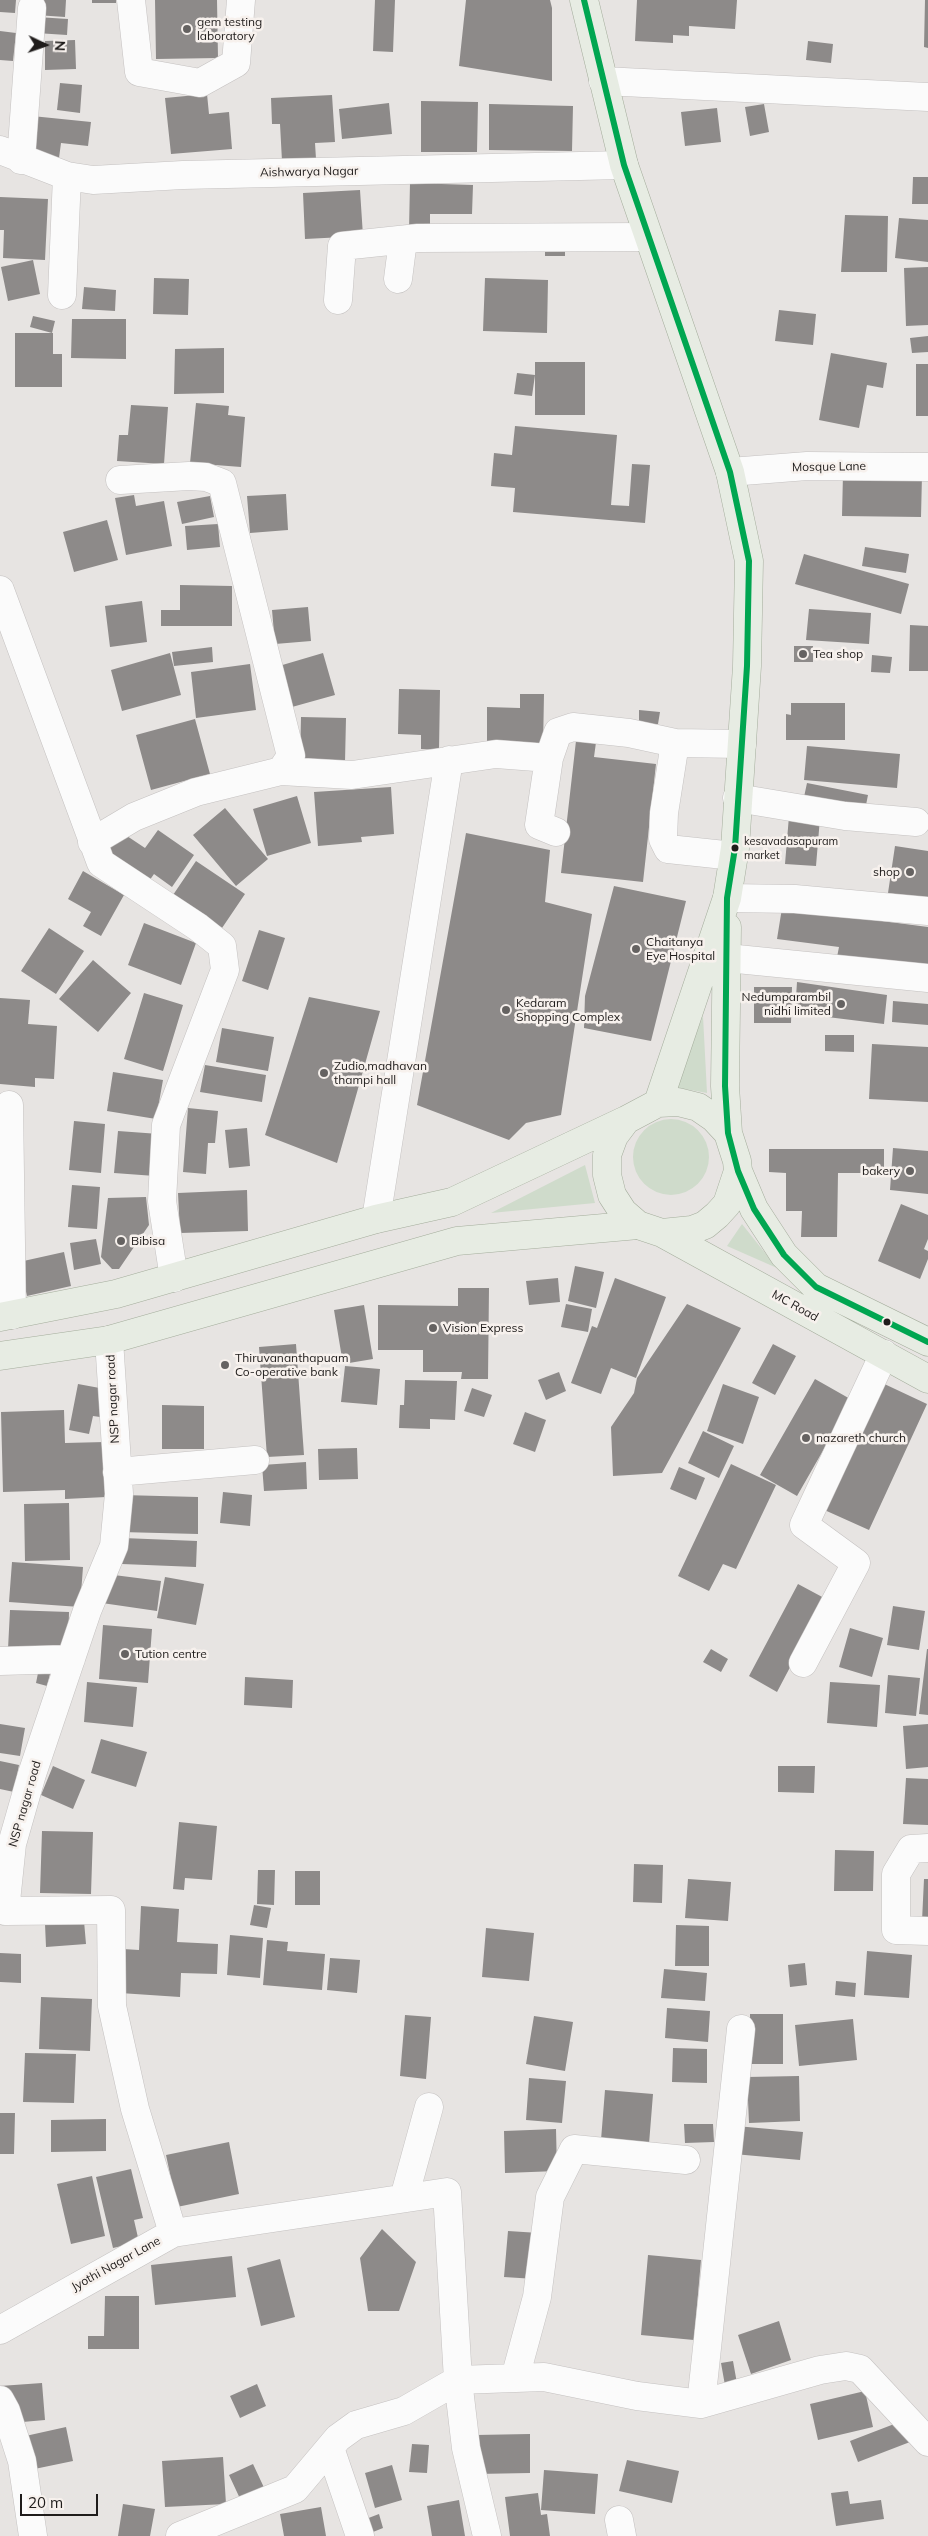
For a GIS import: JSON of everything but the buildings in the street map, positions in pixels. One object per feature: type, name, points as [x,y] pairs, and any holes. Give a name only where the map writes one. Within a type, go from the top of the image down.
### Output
[{"type":"main road","points":[[584,0],[624,165],[730,472],[749,561],[748,666],[734,856],[727,898],[658,1103]]},
{"type":"main road","points":[[727,898],[726,1086],[728,1133],[737,1161],[738,1171],[754,1209],[784,1255],[816,1287],[928,1342]]},
{"type":"main road","points":[[6,1316],[116,1294],[376,1219],[452,1202],[658,1103],[678,1102],[698,1107],[714,1118],[728,1133]]},
{"type":"main road","points":[[626,1120],[614,1136],[607,1155],[607,1175],[612,1195],[619,1206],[650,1229]]},
{"type":"main road","points":[[0,1356],[109,1340],[457,1240],[650,1229],[677,1234],[705,1225],[717,1215],[727,1204],[738,1171]]},
{"type":"main road","points":[[452,1202],[457,1240]]},
{"type":"main road","name":"MC Road","points":[[650,1229],[928,1379]]},
{"type":"street","points":[[131,0],[139,72],[200,83],[236,63],[241,0]]},
{"type":"street","points":[[10,155],[32,8]]},
{"type":"street","points":[[604,81],[928,96]]},
{"type":"street","name":"Aishwarya Nagar","points":[[10,155],[67,176],[93,180],[183,175],[624,165]]},
{"type":"street","points":[[62,295],[67,176]]},
{"type":"street","points":[[338,300],[342,246],[403,240],[569,236],[648,238]]},
{"type":"street","points":[[398,279],[403,240]]},
{"type":"street","name":"Mosque Lane","points":[[730,472],[807,466],[928,467]]},
{"type":"street","points":[[120,480],[189,476],[206,477],[222,483],[291,756],[280,771]]},
{"type":"street","points":[[0,590],[101,863],[198,927],[222,946],[225,970],[166,1124],[162,1201],[174,1278]]},
{"type":"street","points":[[556,832],[538,825],[549,758],[558,732],[574,726],[629,733],[675,743],[742,744]]},
{"type":"street","points":[[675,743],[664,813],[663,839],[668,850],[734,856]]},
{"type":"street","points":[[92,842],[134,817],[196,792],[280,771],[352,775],[496,754],[549,758]]},
{"type":"street","points":[[376,1219],[449,760]]},
{"type":"street","points":[[737,798],[845,816],[916,822]]},
{"type":"street","points":[[727,898],[794,899],[928,911]]},
{"type":"street","points":[[727,958],[928,978]]},
{"type":"street","points":[[6,1316],[9,1105]]},
{"type":"street","name":"NSP nagar road","points":[[109,1340],[118,1494],[114,1546],[87,1611],[71,1660],[12,1811],[12,1844],[2,1912],[110,1910],[112,2006],[135,2109],[153,2168]]},
{"type":"street","points":[[803,1663],[856,1563],[804,1525],[884,1354]]},
{"type":"street","points":[[117,1472],[255,1460]]},
{"type":"street","points":[[0,1661],[71,1660]]},
{"type":"street","points":[[928,1848],[911,1849],[896,1874],[896,1930],[928,1932]]},
{"type":"street","points":[[700,2404],[740,2029]]},
{"type":"street","points":[[404,2198],[429,2107]]},
{"type":"street","points":[[515,2378],[538,2297],[550,2197],[574,2149],[686,2160]]},
{"type":"street","name":"Jyothi Nagar Lane","points":[[0,2330],[173,2233],[153,2168]]},
{"type":"street","points":[[173,2233],[447,2192],[458,2380],[466,2448],[487,2536]]},
{"type":"street","points":[[180,2536],[295,2489],[338,2438],[356,2425],[404,2410],[458,2380],[544,2377],[637,2396],[700,2404],[820,2370],[846,2366],[860,2368],[928,2442]]},
{"type":"street","points":[[0,2400],[6,2411],[22,2461],[33,2536]]},
{"type":"street","points":[[330,2448],[360,2536]]},
{"type":"green space","points":[[703,1016],[707,1093],[674,1087]]},
{"type":"green space","points":[[671,1119],[685,1122],[698,1130],[706,1143],[709,1157],[706,1171],[698,1184],[685,1192],[671,1195],[657,1192],[644,1184],[636,1171],[633,1157],[636,1143],[644,1130],[657,1122]]},
{"type":"green space","points":[[585,1165],[595,1203],[491,1213]]},
{"type":"green space","points":[[742,1224],[777,1268],[727,1246]]},
{"type":"transit line","points":[[584,0],[624,165],[730,472],[749,561],[747,666],[735,848],[727,898],[725,1086],[728,1133],[738,1171],[754,1209],[784,1255],[816,1287],[928,1342]]},
{"type":"place","name":"gem testing laboratory","points":[[187,29]]},
{"type":"place","name":"Tea shop","points":[[803,654]]},
{"type":"place","name":"kesavadasapuram market","points":[[735,848]]},
{"type":"place","name":"shop","points":[[910,872]]},
{"type":"place","name":"Chaitanya Eye Hospital","points":[[636,949]]},
{"type":"place","name":"Nedumparambil nidhi limited","points":[[841,1004]]},
{"type":"place","name":"Kedaram Shopping Complex","points":[[506,1010]]},
{"type":"place","name":"Zudio,madhavan thampi hall","points":[[324,1073]]},
{"type":"place","name":"bakery","points":[[910,1171]]},
{"type":"place","name":"Bibisa","points":[[121,1241]]},
{"type":"place","name":"Vision Express","points":[[433,1328]]},
{"type":"place","name":"Thiruvananthapuam Co-operative bank","points":[[225,1365]]},
{"type":"place","name":"nazareth church","points":[[806,1438]]},
{"type":"place","name":"Tution centre","points":[[125,1654]]}]
